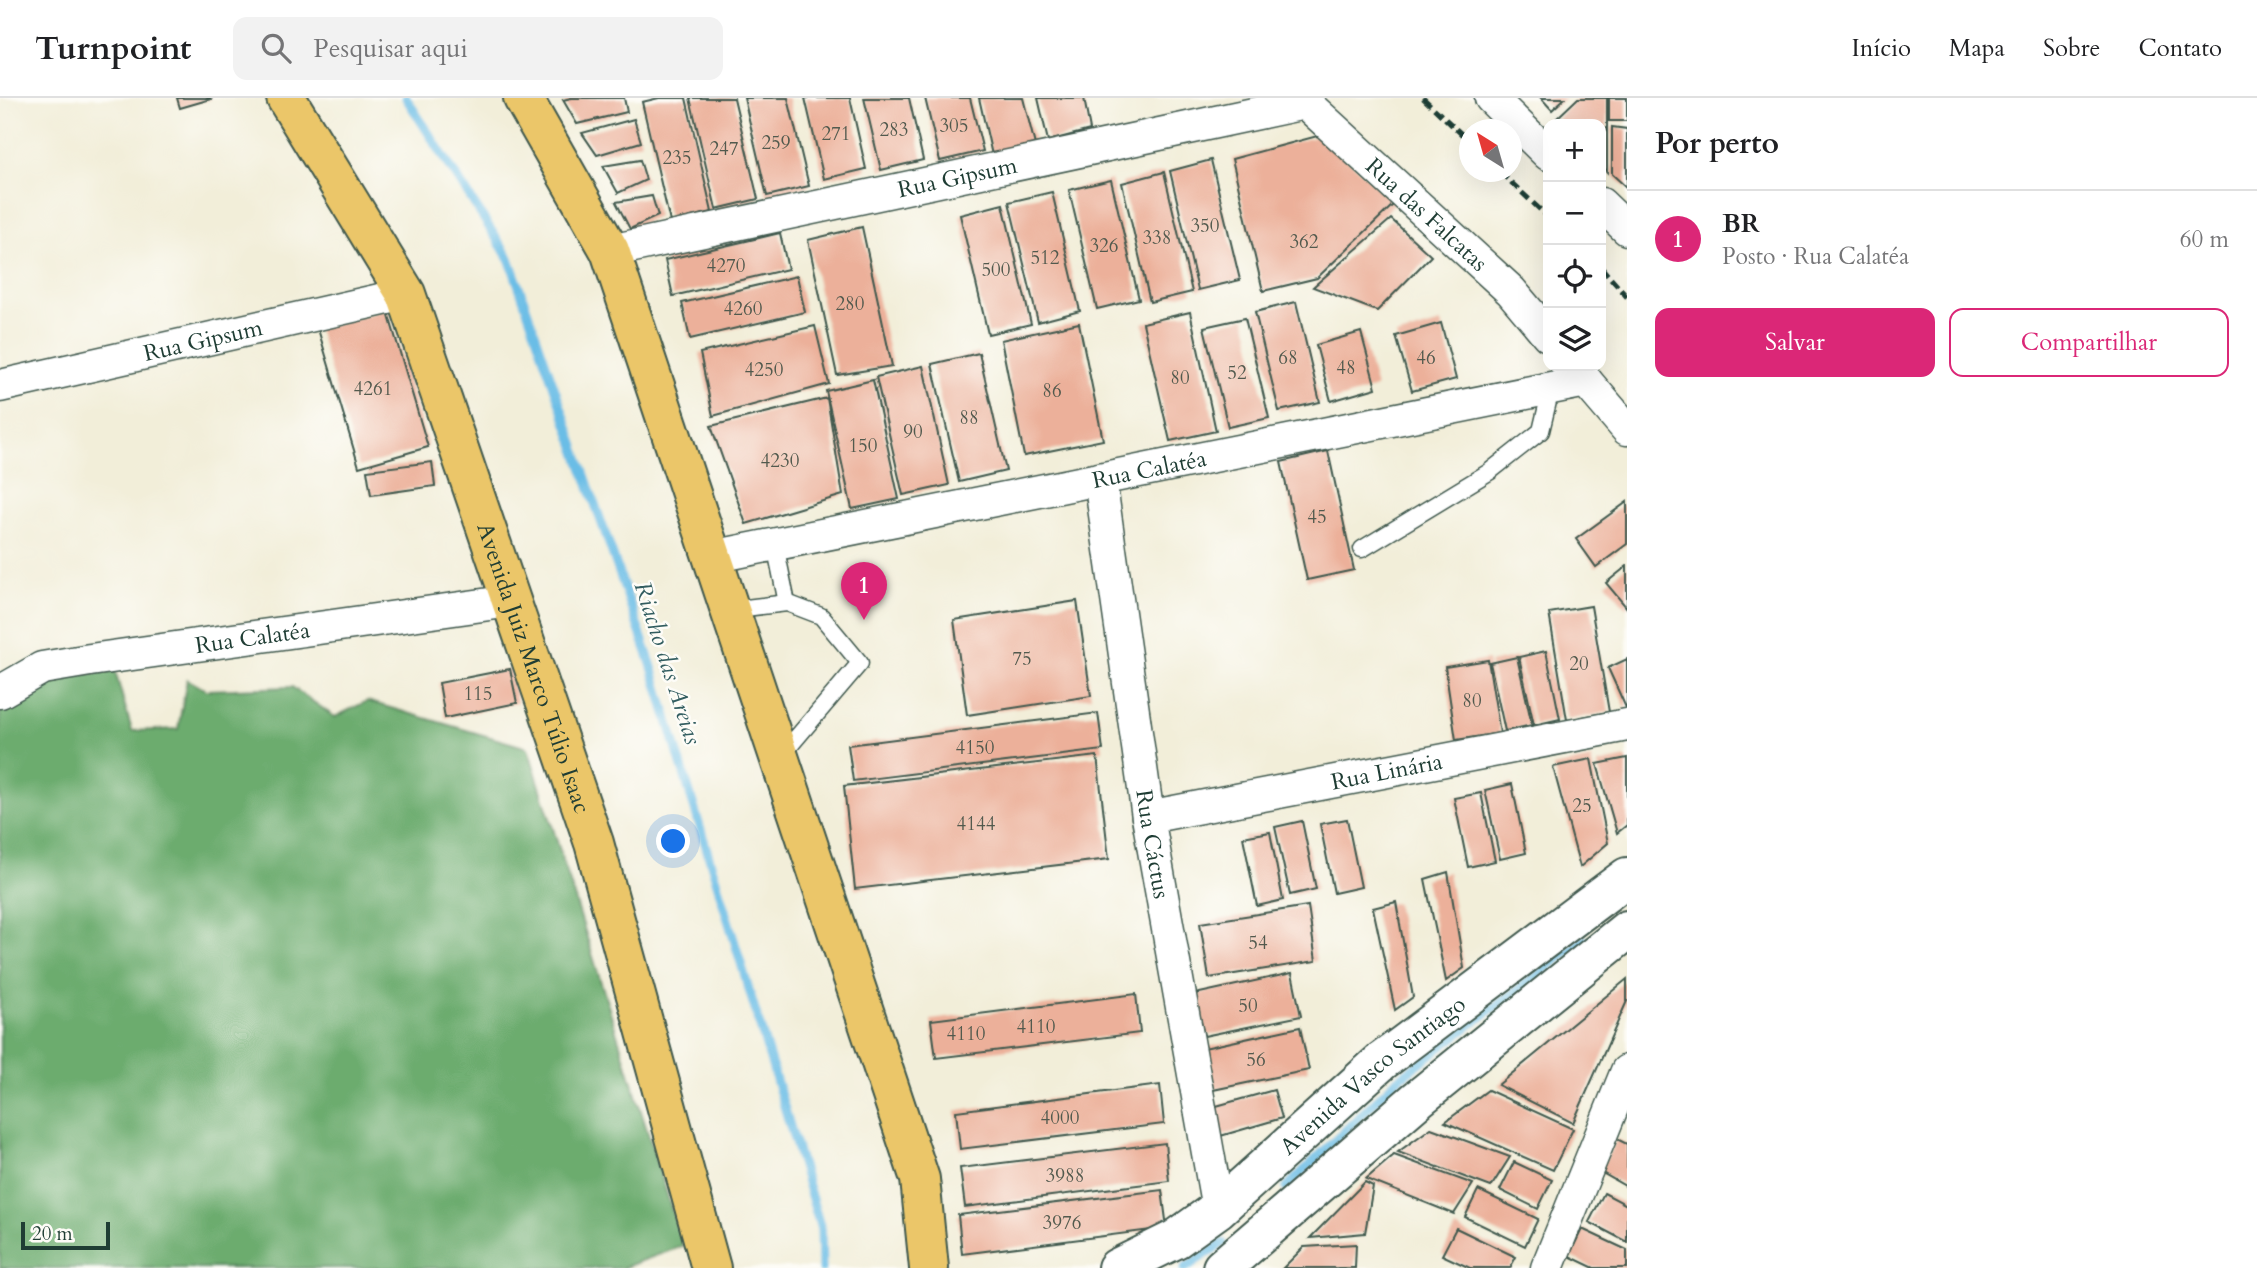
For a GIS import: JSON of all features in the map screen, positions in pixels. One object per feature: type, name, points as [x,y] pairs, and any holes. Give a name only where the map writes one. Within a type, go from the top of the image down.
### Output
[{"type":"main road","name":"Avenida Juiz Marco Túlio Isaac","points":[[286,98],[407,294],[594,843],[711,1268]]},
{"type":"main road","points":[[523,98],[610,251],[920,1179],[929,1268]]},
{"type":"street","points":[[1491,98],[1543,149]]},
{"type":"street","name":"Rua Gipsum","points":[[610,251],[1302,100]]},
{"type":"street","name":"Rua das Falcatas","points":[[1302,100],[1511,290],[1543,329]]},
{"type":"street","points":[[1606,209],[1627,229]]},
{"type":"street","name":"Rua Gipsum","points":[[0,386],[407,294]]},
{"type":"street","points":[[1580,374],[1627,429]]},
{"type":"street","name":"Rua Calatéa","points":[[712,558],[1551,389],[1580,374]]},
{"type":"street","name":"Rua Cáctus","points":[[1100,479],[1148,817],[1218,1209]]},
{"type":"street","name":"Rua Calatéa","points":[[0,692],[42,668],[511,601]]},
{"type":"street","name":"Rua Linária","points":[[1148,817],[1627,724]]},
{"type":"street","name":"Avenida Vasco Santiago","points":[[1118,1268],[1176,1239],[1218,1209],[1382,1061],[1627,877]]},
{"type":"street","name":"Avenida Vasco Santiago","points":[[1222,1268],[1418,1099],[1627,929]]},
{"type":"street","points":[[1547,1268],[1627,1071]]},
{"type":"lane","points":[[1362,549],[1489,472],[1541,431],[1551,389]]},
{"type":"lane","points":[[775,545],[788,603]]},
{"type":"lane","points":[[729,610],[788,603],[821,616],[860,663],[779,758]]},
{"type":"green space","points":[[115,671],[132,731],[178,729],[187,679],[206,690],[292,687],[335,717],[367,701],[528,748],[683,1246],[622,1268],[0,1268],[0,704],[29,680]]},
{"type":"building","points":[[177,98],[210,98],[211,99],[180,108]]},
{"type":"building","points":[[624,98],[627,112],[577,124],[563,100]]},
{"type":"building","points":[[659,98],[686,98],[712,212],[670,222],[642,102]]},
{"type":"building","points":[[690,98],[734,98],[758,199],[716,209]]},
{"type":"building","points":[[744,98],[788,98],[809,186],[767,196]]},
{"type":"building","points":[[805,98],[850,98],[866,169],[824,179]]},
{"type":"building","points":[[864,98],[909,98],[923,160],[881,170]]},
{"type":"building","points":[[925,98],[970,98],[983,151],[940,161]]},
{"type":"building","points":[[979,98],[1023,98],[1035,145],[992,155]]},
{"type":"building","points":[[1038,98],[1084,98],[1090,130],[1048,141]]},
{"type":"building","points":[[1541,98],[1565,98],[1552,110]]},
{"type":"building","points":[[1578,98],[1607,98],[1607,172],[1606,119],[1557,118]]},
{"type":"building","points":[[1609,98],[1627,98],[1627,121],[1609,121]]},
{"type":"building","points":[[634,119],[641,142],[597,155],[582,133]]},
{"type":"building","points":[[1612,127],[1627,129],[1627,188],[1612,174]]},
{"type":"building","points":[[1321,135],[1395,203],[1317,278],[1263,291],[1232,159]]},
{"type":"building","points":[[640,160],[646,180],[618,193],[603,166]]},
{"type":"building","points":[[1211,160],[1240,280],[1198,290],[1170,171]]},
{"type":"building","points":[[1164,172],[1192,292],[1150,302],[1122,183]]},
{"type":"building","points":[[1111,180],[1139,299],[1097,309],[1069,190]]},
{"type":"building","points":[[1052,192],[1080,311],[1038,322],[1009,202]]},
{"type":"building","points":[[652,196],[658,216],[630,229],[616,202]]},
{"type":"building","points":[[1003,204],[1031,324],[988,334],[960,215]]},
{"type":"building","points":[[1391,219],[1431,256],[1377,311],[1313,287]]},
{"type":"building","points":[[862,227],[892,366],[837,375],[808,240]]},
{"type":"building","points":[[780,233],[788,269],[673,296],[665,260]]},
{"type":"building","points":[[797,276],[805,312],[690,339],[682,303]]},
{"type":"building","points":[[1296,302],[1320,402],[1279,411],[1255,312]]},
{"type":"building","points":[[387,309],[428,447],[359,467],[318,329]]},
{"type":"building","points":[[1190,312],[1216,431],[1170,441],[1143,323]]},
{"type":"building","points":[[1245,318],[1269,418],[1228,427],[1204,327]]},
{"type":"building","points":[[1079,323],[1103,440],[1024,456],[1001,340]]},
{"type":"building","points":[[1441,323],[1456,379],[1412,391],[1396,336]]},
{"type":"building","points":[[815,326],[829,384],[713,416],[700,353]]},
{"type":"building","points":[[1361,332],[1376,388],[1331,401],[1316,345]]},
{"type":"building","points":[[979,353],[1006,471],[959,482],[932,364]]},
{"type":"building","points":[[923,366],[949,485],[903,495],[876,377]]},
{"type":"building","points":[[873,380],[899,499],[852,509],[826,391]]},
{"type":"building","points":[[827,398],[843,495],[746,524],[711,426]]},
{"type":"building","points":[[1328,451],[1354,570],[1307,580],[1281,462]]},
{"type":"building","points":[[432,462],[435,486],[371,495],[367,470]]},
{"type":"building","points":[[1627,502],[1627,544],[1596,567],[1576,539]]},
{"type":"building","points":[[1627,566],[1627,608],[1606,583]]},
{"type":"building","points":[[1077,601],[1091,696],[967,715],[954,620]]},
{"type":"building","points":[[1591,606],[1609,712],[1567,720],[1549,613]]},
{"type":"building","points":[[1546,651],[1560,719],[1534,725],[1519,657]]},
{"type":"building","points":[[1517,657],[1532,725],[1505,731],[1490,663]]},
{"type":"building","points":[[1627,659],[1627,710],[1608,668]]},
{"type":"building","points":[[1488,660],[1500,733],[1456,740],[1445,667]]},
{"type":"building","points":[[510,669],[517,703],[445,718],[439,683]]},
{"type":"building","points":[[1098,713],[1103,750],[853,781],[848,745]]},
{"type":"building","points":[[1097,756],[1109,859],[855,889],[844,786]]},
{"type":"building","points":[[1627,758],[1627,825],[1617,833],[1597,764]]},
{"type":"building","points":[[1591,759],[1608,843],[1580,867],[1553,767]]},
{"type":"building","points":[[1512,784],[1526,853],[1500,859],[1485,790]]},
{"type":"building","points":[[1481,793],[1495,861],[1468,867],[1454,798]]},
{"type":"building","points":[[1347,819],[1361,887],[1334,893],[1320,824]]},
{"type":"building","points":[[1302,821],[1316,889],[1290,895],[1275,827]]},
{"type":"building","points":[[1270,832],[1283,900],[1257,906],[1243,837]]},
{"type":"building","points":[[1448,872],[1464,968],[1446,981],[1425,879]]},
{"type":"building","points":[[1396,902],[1413,997],[1395,1010],[1373,908]]},
{"type":"building","points":[[1308,906],[1316,961],[1209,978],[1200,923]]},
{"type":"building","points":[[1292,973],[1301,1016],[1204,1036],[1195,994]]},
{"type":"building","points":[[1627,979],[1627,1001],[1573,1123],[1498,1085]]},
{"type":"building","points":[[1136,994],[1140,1033],[936,1058],[931,1020]]},
{"type":"building","points":[[1300,1027],[1309,1070],[1213,1090],[1204,1048]]},
{"type":"building","points":[[1160,1085],[1164,1124],[960,1149],[956,1111]]},
{"type":"building","points":[[1274,1090],[1282,1118],[1217,1137],[1209,1108]]},
{"type":"building","points":[[1488,1090],[1573,1129],[1553,1170],[1445,1122]]},
{"type":"building","points":[[1431,1128],[1510,1157],[1491,1187],[1398,1152]]},
{"type":"building","points":[[1617,1139],[1627,1144],[1627,1187],[1599,1171]]},
{"type":"building","points":[[1165,1143],[1169,1181],[965,1207],[960,1168]]},
{"type":"building","points":[[1394,1155],[1473,1184],[1454,1214],[1366,1179]]},
{"type":"building","points":[[1514,1162],[1552,1180],[1538,1209],[1500,1190]]},
{"type":"building","points":[[1365,1182],[1373,1186],[1365,1233],[1310,1238]]},
{"type":"building","points":[[1162,1190],[1167,1228],[962,1254],[958,1215]]},
{"type":"building","points":[[1478,1190],[1538,1219],[1525,1246],[1465,1217]]},
{"type":"building","points":[[1604,1193],[1627,1205],[1627,1242],[1589,1222]]},
{"type":"building","points":[[1456,1228],[1516,1257],[1510,1268],[1470,1268],[1442,1255]]},
{"type":"building","points":[[1582,1229],[1627,1250],[1627,1268],[1594,1268],[1569,1256]]},
{"type":"building","points":[[1356,1244],[1355,1268],[1283,1268],[1304,1247]]},
{"type":"waterway","name":"Riacho das Areias","points":[[406,98],[509,258],[651,664],[821,1229],[822,1268]]},
{"type":"waterway","points":[[1286,1188],[1397,1080],[1584,940]]},
{"type":"waterway","points":[[1185,1268],[1223,1243]]},
{"type":"railway","points":[[1423,98],[1459,132]]},
{"type":"railway","points":[[1511,182],[1543,212]]},
{"type":"railway","points":[[1606,273],[1627,297]]},
{"type":"place","name":"BR","points":[[864,620]]}]
